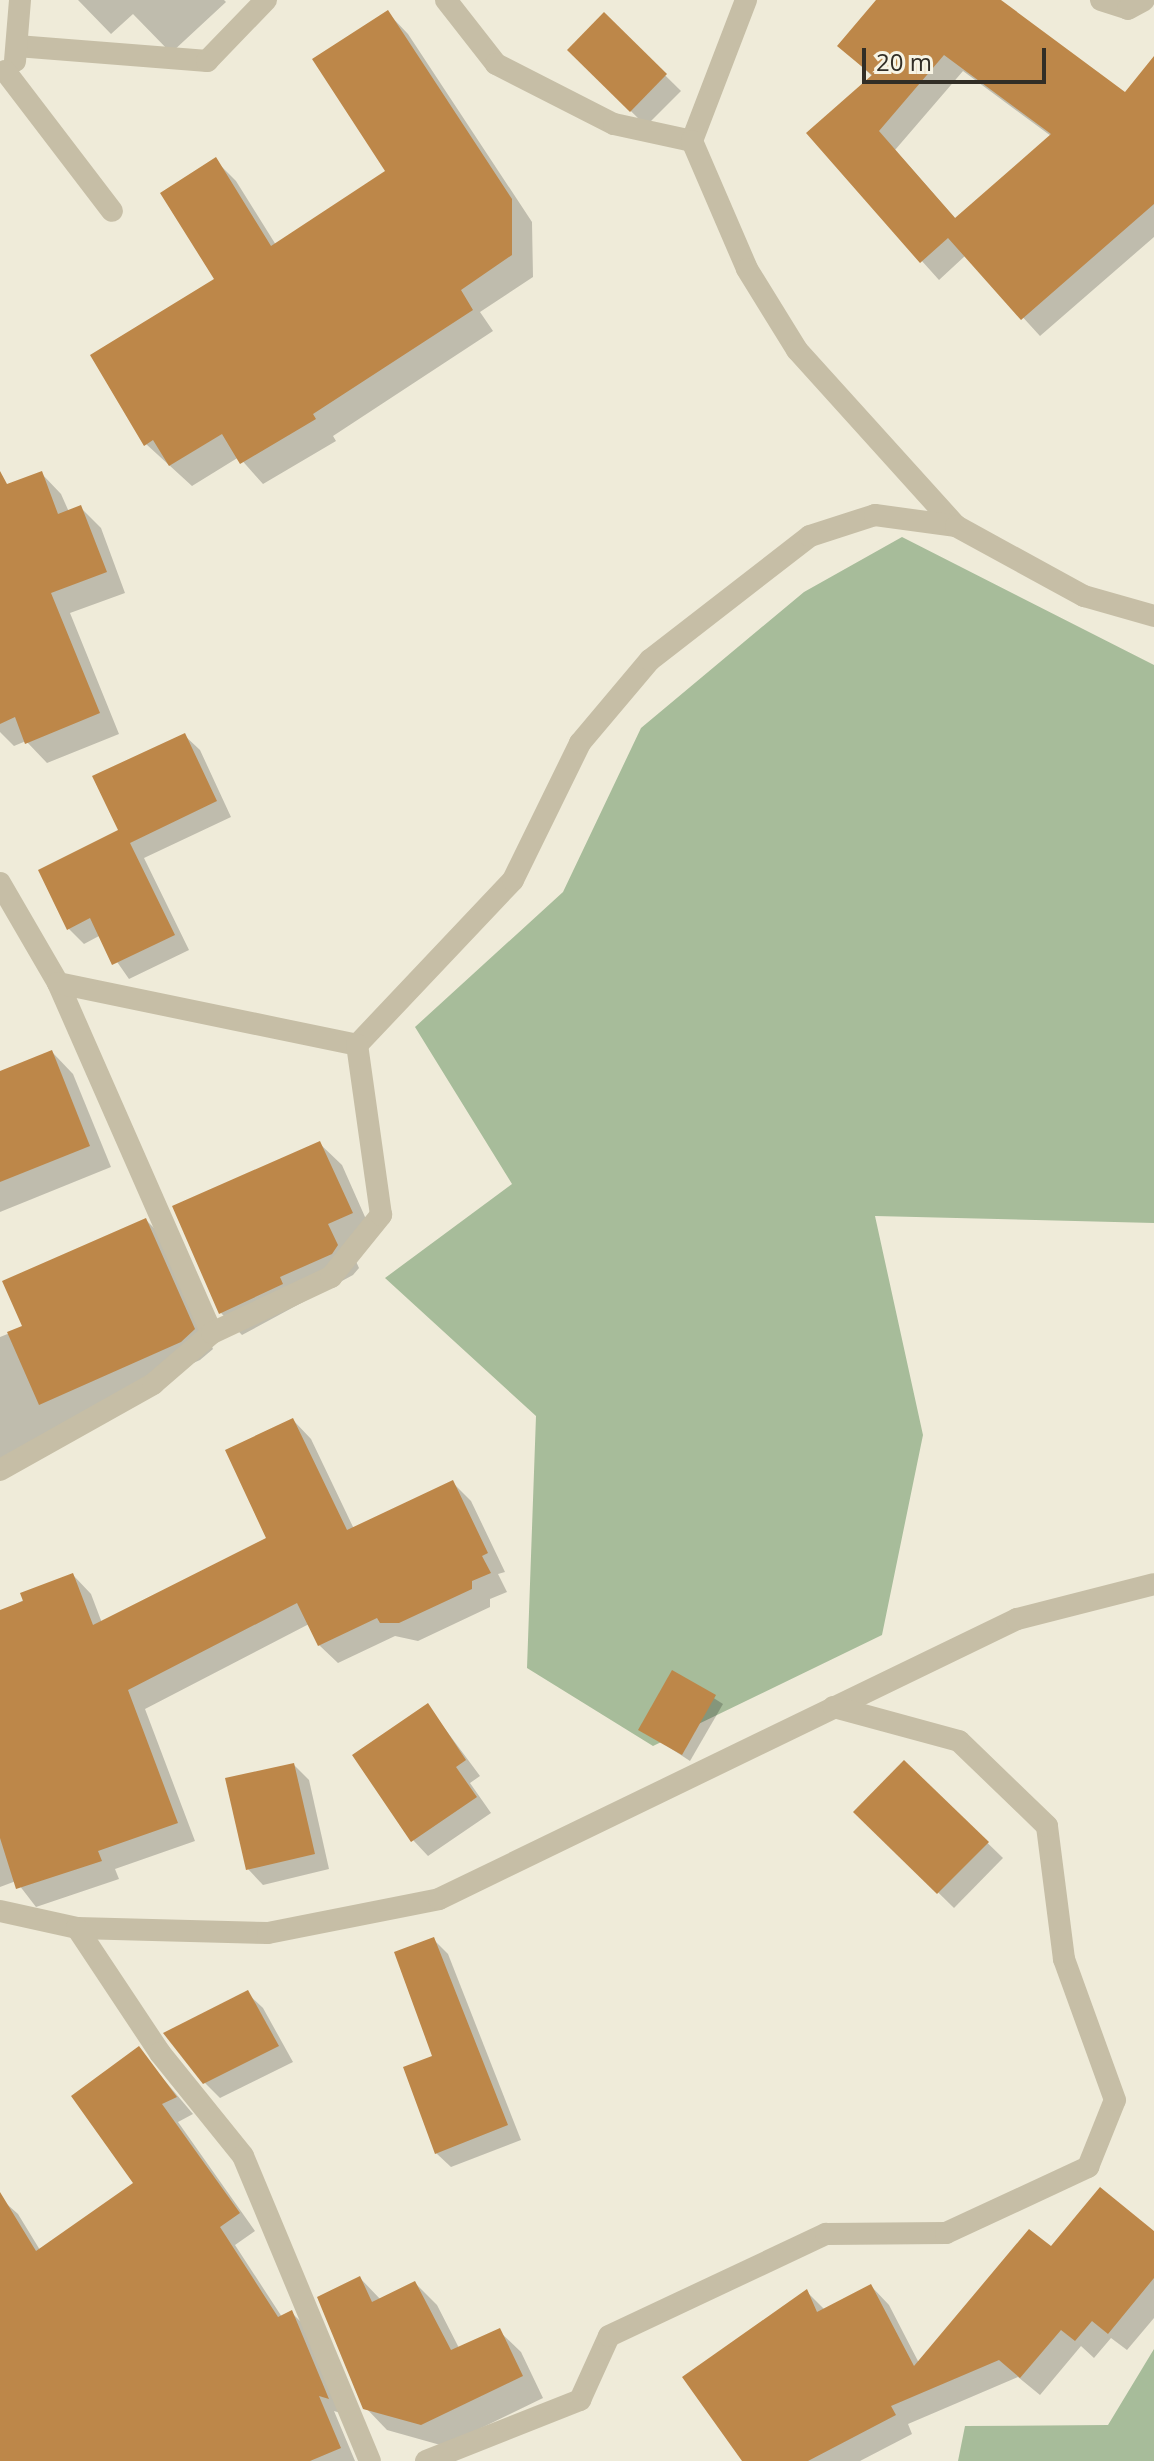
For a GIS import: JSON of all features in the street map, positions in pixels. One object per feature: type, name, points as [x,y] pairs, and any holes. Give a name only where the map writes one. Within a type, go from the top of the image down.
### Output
[{"type":"street","points":[[20,0],[16,60],[2,73],[112,211]]},
{"type":"street","points":[[17,46],[207,61],[266,0]]},
{"type":"street","points":[[446,0],[496,64],[614,124],[692,141]]},
{"type":"street","points":[[746,0],[692,141],[747,269],[797,350],[956,526],[1084,596],[1154,616]]},
{"type":"street","points":[[1101,0],[1128,9],[1144,0]]},
{"type":"street","points":[[357,1045],[513,880],[580,743],[650,660],[810,536],[875,515],[956,526]]},
{"type":"street","points":[[0,883],[58,983],[212,1333]]},
{"type":"street","points":[[58,983],[357,1045]]},
{"type":"street","points":[[0,1470],[153,1384],[212,1333],[331,1277],[381,1215],[357,1045]]},
{"type":"street","points":[[0,1911],[77,1928],[268,1933],[439,1899],[1017,1619],[1154,1584]]},
{"type":"street","points":[[426,2461],[580,2400],[609,2336],[826,2234],[946,2233],[1088,2167],[1115,2100],[1064,1959],[1047,1826],[959,1741],[834,1707]]},
{"type":"street","points":[[77,1928],[160,2053],[243,2156],[370,2461]]},
{"type":"green space","points":[[902,537],[1154,665],[1154,1223],[875,1216],[923,1435],[882,1635],[653,1746],[527,1668],[536,1416],[385,1278],[512,1184],[415,1027],[563,892],[641,728],[804,592]]},
{"type":"green space","points":[[1154,2349],[1154,2461],[958,2461],[965,2426],[1108,2425]]},
{"type":"building","points":[[876,0],[1001,0],[1125,92],[1154,56],[1154,204],[1021,320],[948,238],[920,263],[806,133],[872,75],[837,46]],"holes":[[[944,55],[1051,134],[955,218],[879,131]]]},
{"type":"building","points":[[388,10],[512,199],[512,255],[461,290],[473,310],[313,414],[316,419],[240,464],[222,434],[169,466],[153,440],[144,446],[90,355],[214,279],[160,193],[216,157],[271,246],[385,171],[312,59]]},
{"type":"building","points":[[604,12],[667,74],[630,112],[567,50]]},
{"type":"building","points":[[0,471],[7,484],[42,471],[58,514],[81,505],[107,572],[51,593],[100,713],[25,744],[15,717],[0,724]]},
{"type":"building","points":[[185,733],[217,801],[130,843],[175,935],[112,965],[90,918],[67,930],[38,870],[118,830],[92,776]]},
{"type":"building","points":[[52,1050],[90,1146],[0,1182],[0,1071]]},
{"type":"building","points":[[320,1141],[353,1213],[328,1224],[338,1245],[332,1254],[280,1277],[283,1284],[219,1314],[172,1206]]},
{"type":"building","points":[[146,1218],[195,1329],[181,1342],[39,1405],[7,1332],[22,1326],[2,1281]]},
{"type":"building","points":[[293,1418],[347,1530],[453,1480],[488,1553],[482,1556],[491,1573],[472,1581],[472,1589],[399,1623],[380,1623],[377,1618],[318,1646],[297,1603],[128,1690],[178,1823],[98,1851],[102,1861],[16,1889],[0,1838],[0,1610],[23,1601],[20,1593],[73,1573],[93,1625],[266,1538],[225,1450]]},
{"type":"building","points":[[672,1670],[716,1695],[682,1755],[638,1730]]},
{"type":"building","points":[[428,1703],[466,1760],[456,1767],[477,1797],[411,1842],[352,1755]]},
{"type":"building","points":[[904,1760],[989,1842],[937,1894],[853,1812]]},
{"type":"building","points":[[294,1763],[315,1854],[246,1870],[225,1778]]},
{"type":"building","points":[[434,1937],[508,2125],[435,2154],[403,2067],[432,2056],[394,1952]]},
{"type":"building","points":[[248,1990],[279,2046],[203,2084],[163,2033]]},
{"type":"building","points":[[139,2046],[177,2097],[162,2104],[240,2213],[220,2227],[278,2317],[292,2310],[329,2399],[319,2396],[341,2448],[310,2461],[0,2461],[0,2192],[36,2251],[133,2183],[71,2096]]},
{"type":"building","points":[[1100,2187],[1154,2231],[1154,2278],[1108,2334],[1092,2321],[1075,2341],[1061,2330],[1020,2378],[999,2360],[891,2406],[896,2415],[808,2461],[742,2461],[682,2377],[807,2289],[817,2312],[871,2284],[914,2366],[1029,2229],[1051,2246]]},
{"type":"building","points":[[360,2276],[372,2302],[415,2281],[451,2350],[500,2328],[523,2376],[421,2425],[363,2409],[317,2297]]}]
